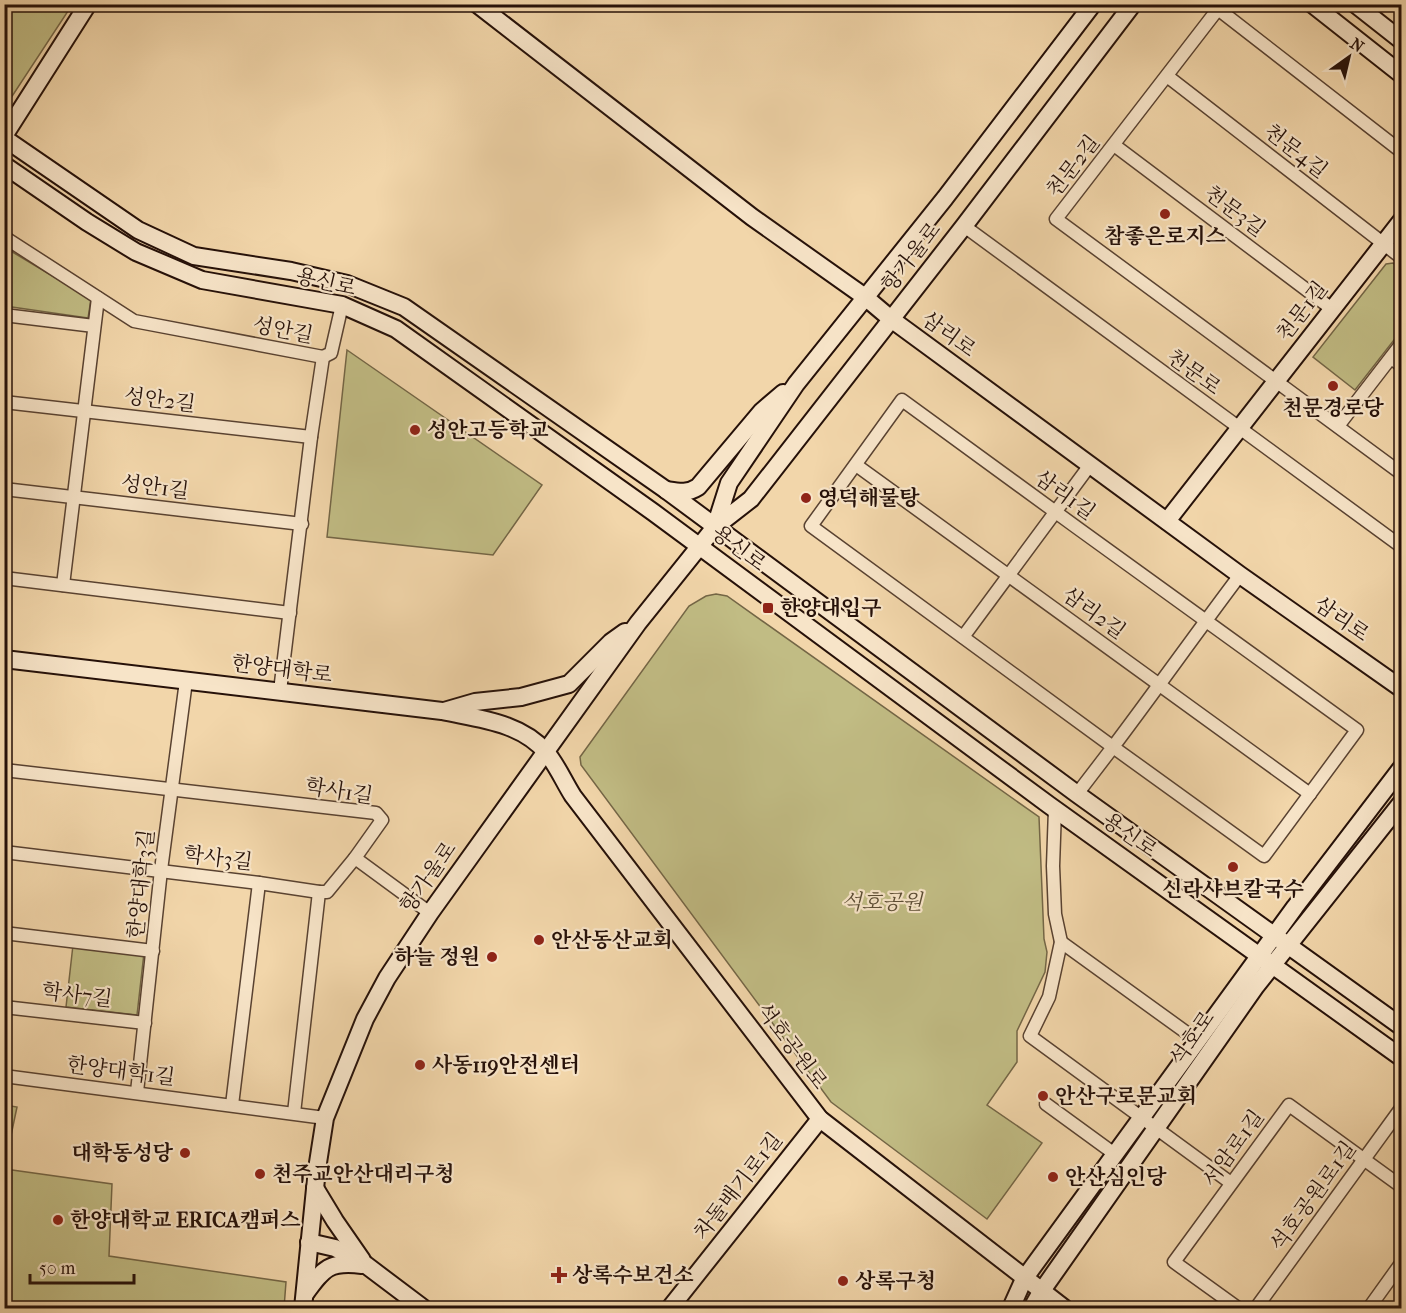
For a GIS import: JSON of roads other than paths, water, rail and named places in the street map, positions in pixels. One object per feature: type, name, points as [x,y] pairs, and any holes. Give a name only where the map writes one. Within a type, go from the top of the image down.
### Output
[{"type":"main road","points":[[4,137],[88,4]]},
{"type":"main road","name":"삼리로","points":[[477,4],[752,217],[1401,689]]},
{"type":"main road","name":"항가울로","points":[[715,527],[729,483],[796,384],[945,198],[1093,4]]},
{"type":"main road","name":"항가울로","points":[[304,1302],[315,1188],[325,1118],[365,1019],[387,978],[430,913],[639,623],[715,527],[751,499],[964,226],[1133,4]]},
{"type":"main road","points":[[1312,4],[1401,75]]},
{"type":"main road","points":[[1355,4],[1401,41]]},
{"type":"main road","name":"용신로","points":[[4,137],[138,230],[194,256],[291,271],[347,284],[404,307],[666,490],[1077,795],[1401,1027]]},
{"type":"main road","name":"용신로","points":[[4,165],[87,222],[136,252],[202,280],[342,305],[396,329],[699,546],[1055,809],[1401,1058]]},
{"type":"main road","name":"천문1길","points":[[1167,521],[1237,428],[1401,220]]},
{"type":"main road","points":[[666,490],[683,492],[698,487],[762,411],[796,384]]},
{"type":"main road","points":[[442,711],[475,702],[521,697],[569,684],[611,642],[639,623]]},
{"type":"main road","name":"한양대학로","points":[[4,659],[442,711],[500,723],[516,729],[545,751]]},
{"type":"main road","name":"석호공원로","points":[[545,751],[573,796],[820,1119],[1064,1308]]},
{"type":"main road","name":"석호로","points":[[1032,1308],[1156,1128],[1266,960],[1274,936],[1401,767]]},
{"type":"main road","name":"석호로","points":[[1011,1308],[1024,1279],[1198,1041],[1266,960],[1288,947],[1401,802]]},
{"type":"main road","name":"차돌배기로1길","points":[[670,1308],[820,1119]]},
{"type":"main road","points":[[315,1188],[366,1265]]},
{"type":"main road","points":[[309,1242],[335,1248],[366,1265],[423,1308]]},
{"type":"main road","points":[[304,1302],[327,1269],[337,1264],[366,1265]]},
{"type":"street","name":"천문2길","points":[[1401,153],[1218,9],[1056,219],[1401,474]]},
{"type":"street","name":"천문4길","points":[[1167,76],[1401,258]]},
{"type":"street","name":"천문3길","points":[[1114,145],[1332,309]]},
{"type":"street","name":"천문로","points":[[964,226],[1401,547]]},
{"type":"street","name":"성안길","points":[[4,237],[134,321],[323,357],[280,691]]},
{"type":"street","points":[[63,585],[98,298]]},
{"type":"street","points":[[323,357],[331,353],[342,305]]},
{"type":"street","points":[[4,315],[94,326]]},
{"type":"street","points":[[1338,426],[1401,343]]},
{"type":"street","points":[[1391,358],[1401,366]]},
{"type":"street","name":"삼리1길","points":[[902,400],[1357,730],[1264,856],[811,526],[856,465],[902,400]]},
{"type":"street","name":"성안2길","points":[[4,402],[311,437]]},
{"type":"street","name":"삼리2길","points":[[856,465],[1310,794]]},
{"type":"street","points":[[963,638],[1090,465]]},
{"type":"street","name":"성안1길","points":[[4,489],[302,524]]},
{"type":"street","points":[[1077,795],[1240,574]]},
{"type":"street","points":[[4,578],[290,613]]},
{"type":"street","name":"한양대학3길","points":[[137,1092],[161,870],[186,681]]},
{"type":"street","name":"학사1길","points":[[4,770],[376,813],[382,820],[355,858],[327,892],[319,892]]},
{"type":"street","points":[[1055,809],[1054,904],[1061,942],[1049,997],[1030,1036],[1231,1183]]},
{"type":"street","name":"학사3길","points":[[4,852],[161,870],[319,892]]},
{"type":"street","points":[[355,858],[430,913]]},
{"type":"street","points":[[232,1105],[259,883]]},
{"type":"street","points":[[294,1113],[319,892]]},
{"type":"street","points":[[4,933],[153,951]]},
{"type":"street","name":"석호로","points":[[1061,942],[1198,1041]]},
{"type":"street","name":"학사7길","points":[[4,1006],[145,1023]]},
{"type":"street","name":"한양대학1길","points":[[4,1076],[325,1118]]},
{"type":"street","points":[[1046,1104],[1116,1155]]},
{"type":"street","name":"서암로1길","points":[[1238,1308],[1174,1262],[1289,1105],[1401,1187]]},
{"type":"street","name":"석호공원로1길","points":[[1256,1308],[1401,1107]]},
{"type":"street","points":[[1369,1308],[1401,1262]]},
{"type":"place","name":"참좋은로지스","points":[[1165,214]]},
{"type":"place","name":"천문경로당","points":[[1333,386]]},
{"type":"place","name":"성안고등학교","points":[[415,430]]},
{"type":"place","name":"영덕해물탕","points":[[806,498]]},
{"type":"place","name":"한양대입구","points":[[768,608]]},
{"type":"place","name":"신라샤브칼국수","points":[[1233,867]]},
{"type":"place","name":"안산동산교회","points":[[539,940]]},
{"type":"place","name":"하늘 정원","points":[[492,957]]},
{"type":"place","name":"사동119안전센터","points":[[420,1065]]},
{"type":"place","name":"안산구로문교회","points":[[1043,1096]]},
{"type":"place","name":"대학동성당","points":[[185,1153]]},
{"type":"place","name":"천주교안산대리구청","points":[[260,1174]]},
{"type":"place","name":"안산심인당","points":[[1053,1177]]},
{"type":"place","name":"한양대학교 ERICA캠퍼스","points":[[58,1220]]},
{"type":"place","name":"상록수보건소","points":[[559,1275]]},
{"type":"place","name":"상록구청","points":[[843,1281]]},
{"type":"park label","name":"석호공원","points":[[882,902]]}]
